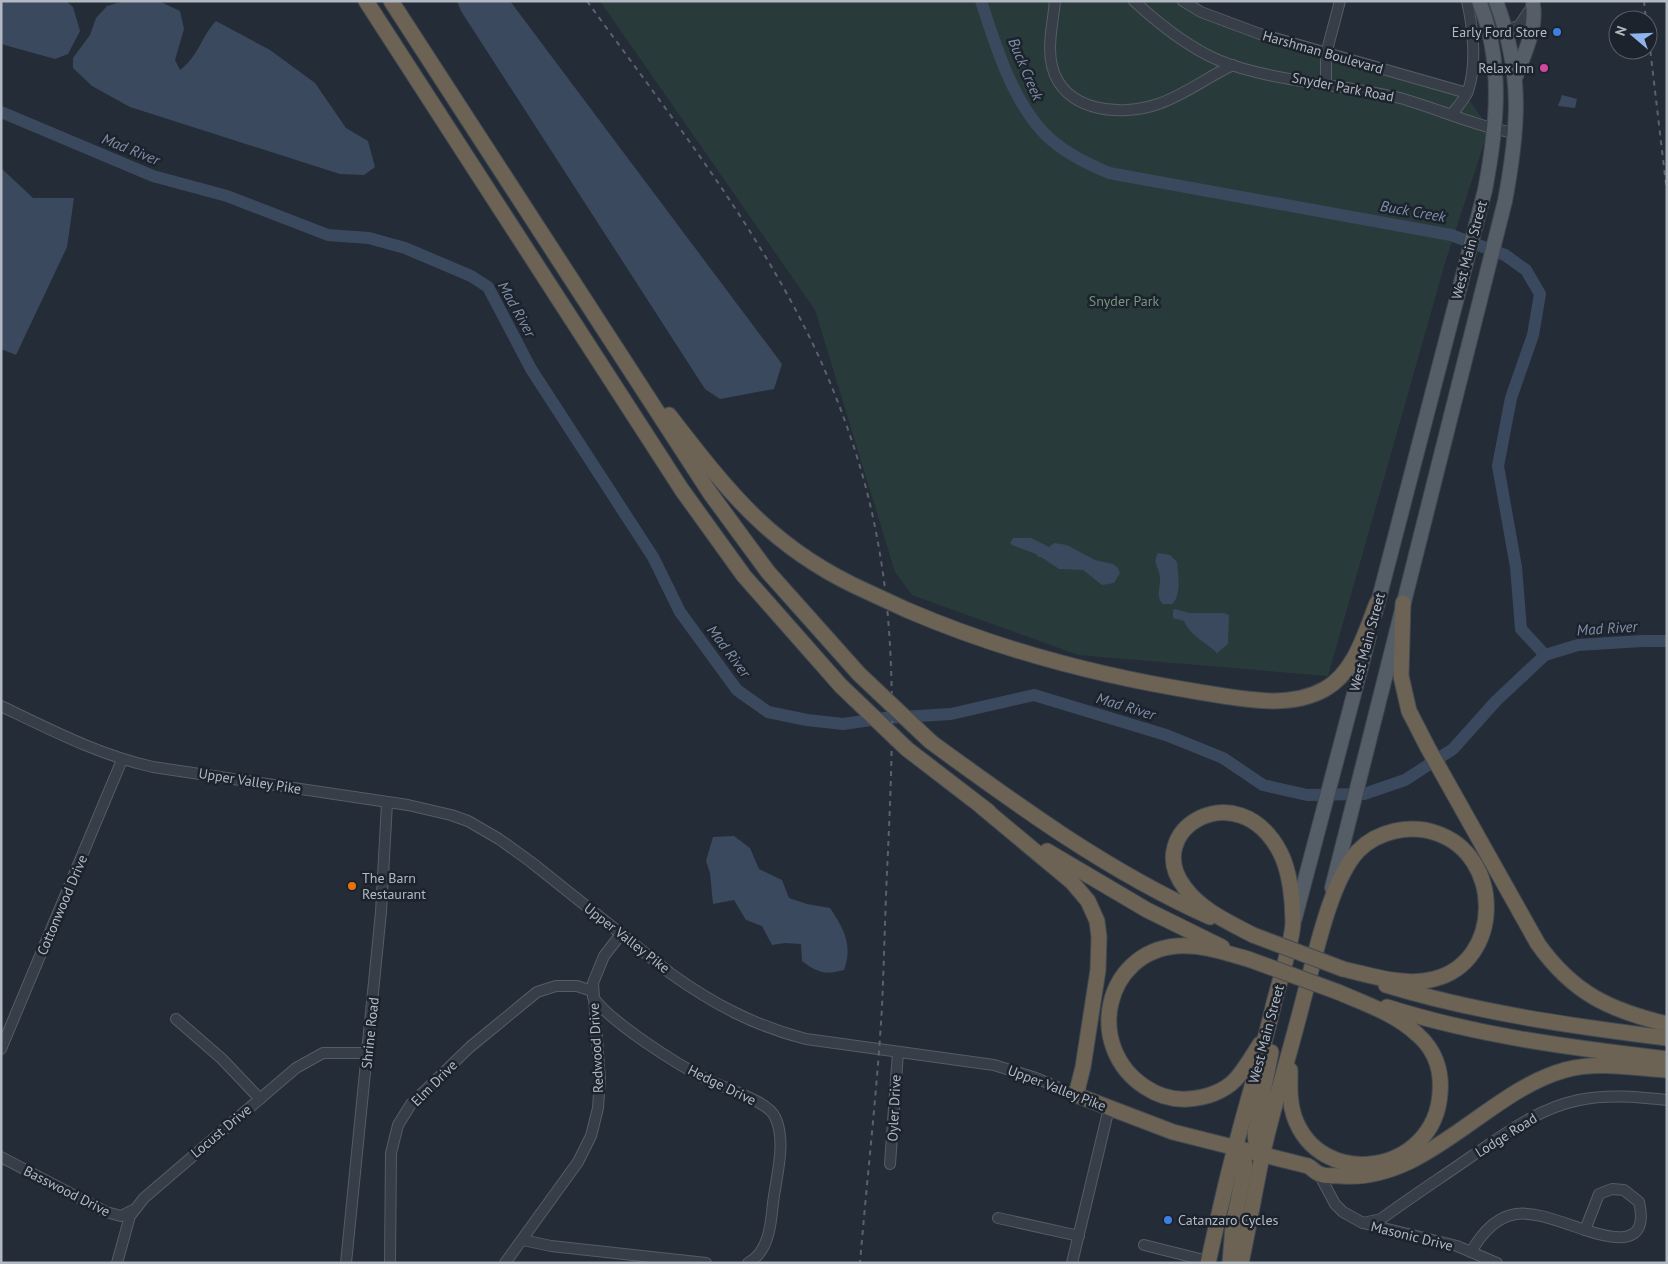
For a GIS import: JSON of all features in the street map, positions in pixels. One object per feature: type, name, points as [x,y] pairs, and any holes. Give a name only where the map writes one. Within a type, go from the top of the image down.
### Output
[{"type":"highway","points":[[366,1],[682,490],[744,576],[841,686],[907,749],[982,807],[1072,882],[1088,901],[1097,921],[1098,970],[1083,1067],[1076,1094]]},
{"type":"highway","points":[[391,1],[678,446],[738,532],[791,599],[859,674],[931,742],[1020,808],[1096,857],[1181,904],[1253,935],[1363,978],[1483,1010],[1550,1022],[1667,1038]]},
{"type":"highway","points":[[606,335],[707,466],[756,519],[802,556],[868,592],[908,610],[1005,646],[1095,671],[1225,696],[1285,700],[1314,695],[1335,683],[1344,674],[1356,654],[1378,603]]},
{"type":"highway","points":[[1403,603],[1401,676],[1409,711],[1449,787],[1538,944],[1559,971],[1584,992],[1602,1003],[1667,1024]]},
{"type":"highway","points":[[982,807],[1095,881],[1147,910],[1248,959]]},
{"type":"highway","points":[[1253,935],[1202,904],[1186,890],[1176,872],[1174,854],[1180,836],[1191,822],[1207,814],[1227,811],[1247,818],[1265,832],[1276,844],[1287,868],[1293,924]]},
{"type":"highway","points":[[1327,912],[1349,863],[1358,851],[1379,836],[1393,832],[1428,831],[1449,838],[1470,858],[1484,883],[1487,908],[1483,932],[1472,953],[1455,970],[1426,981],[1379,977],[1343,969]]},
{"type":"highway","name":"West Main Street","points":[[1241,1263],[1263,1154],[1327,912]]},
{"type":"highway","name":"West Main Street","points":[[1208,1262],[1235,1147],[1267,1035],[1293,924]]},
{"type":"highway","points":[[1267,1035],[1236,1079],[1219,1091],[1194,1098],[1171,1098],[1150,1090],[1129,1075],[1115,1056],[1111,1046],[1108,1021],[1112,998],[1124,977],[1154,951],[1178,946],[1215,950],[1248,959],[1338,992],[1392,1009],[1478,1030],[1585,1049],[1667,1059]]},
{"type":"highway","points":[[1277,992],[1276,1027],[1255,1133],[1256,1143],[1263,1154],[1308,1166],[1319,1174],[1365,1176],[1393,1170],[1425,1152],[1530,1084],[1565,1070],[1601,1066],[1667,1070]]},
{"type":"highway","points":[[1291,1047],[1290,1094],[1294,1116],[1304,1134],[1322,1151],[1345,1162],[1366,1165],[1380,1164],[1401,1156],[1426,1134],[1437,1113],[1441,1085],[1438,1064],[1428,1045],[1410,1028],[1387,1013],[1338,992]]},
{"type":"highway","name":"Upper Valley Pike","points":[[1076,1094],[1173,1132],[1263,1154]]},
{"type":"highway","points":[[1230,1263],[1233,1226],[1245,1166],[1243,1154],[1235,1147]]},
{"type":"main road","name":"West Main Street","points":[[1293,924],[1320,830],[1338,753],[1485,190],[1497,110],[1495,73],[1489,36],[1479,1]]},
{"type":"main road","name":"West Main Street","points":[[1327,912],[1364,755],[1501,214],[1516,133],[1516,76],[1506,31],[1496,1]]},
{"type":"main road","points":[[1516,76],[1527,46],[1534,14],[1533,3]]},
{"type":"street","points":[[1055,1],[1050,54],[1054,73],[1064,90],[1072,97],[1090,106],[1104,109],[1130,110],[1158,105],[1233,65]]},
{"type":"street","name":"Snyder Park Road","points":[[1134,1],[1185,42],[1233,65],[1399,98],[1452,114],[1495,130],[1516,133]]},
{"type":"street","name":"Harshman Boulevard","points":[[1182,1],[1233,25],[1326,54],[1467,93]]},
{"type":"street","points":[[1326,84],[1326,54],[1340,1]]},
{"type":"street","points":[[1452,114],[1467,93],[1471,73],[1472,42],[1467,1]]},
{"type":"street","points":[[1489,36],[1519,26],[1533,3]]},
{"type":"street","name":"Upper Valley Pike","points":[[1,706],[69,740],[122,760],[451,815],[484,830],[530,862],[694,990],[756,1024],[806,1039],[994,1065],[1036,1078],[1076,1094]]},
{"type":"street","name":"Cottonwood Drive","points":[[1,1049],[122,760]]},
{"type":"street","name":"Shrine Road","points":[[346,1263],[382,901],[387,803]]},
{"type":"street","name":"Redwood Drive","points":[[505,1263],[578,1162],[596,1120],[600,1080],[593,994],[604,956],[621,934]]},
{"type":"street","name":"Elm Drive","points":[[390,1263],[391,1152],[398,1125],[411,1104],[470,1047],[537,992],[556,986],[577,986],[593,994]]},
{"type":"street","name":"Hedge Drive","points":[[593,994],[606,1012],[685,1067],[755,1101],[772,1112],[778,1128],[780,1145],[772,1214],[764,1247],[756,1258],[748,1263]]},
{"type":"street","points":[[176,1019],[222,1060],[260,1099]]},
{"type":"street","name":"Locust Drive","points":[[117,1263],[126,1226],[134,1209],[157,1185],[296,1068],[315,1056],[332,1052],[368,1053]]},
{"type":"street","name":"Oyler Drive","points":[[890,1164],[898,1052]]},
{"type":"street","name":"Lodge Road","points":[[1363,1224],[1381,1219],[1517,1126],[1547,1109],[1602,1096],[1634,1096],[1667,1100]]},
{"type":"street","points":[[1072,1263],[1109,1108]]},
{"type":"street","name":"Basswood Drive","points":[[1,1157],[106,1212],[120,1216],[134,1209]]},
{"type":"street","name":"Masonic Drive","points":[[1319,1174],[1335,1204],[1343,1212],[1363,1224],[1436,1241],[1471,1252],[1497,1263]]},
{"type":"street","points":[[1471,1252],[1486,1229],[1513,1214],[1544,1216],[1585,1230],[1611,1238],[1626,1238],[1640,1224],[1639,1202],[1624,1190],[1612,1189],[1605,1191],[1597,1199],[1585,1230]]},
{"type":"street","points":[[998,1218],[1078,1236]]},
{"type":"street","points":[[523,1240],[551,1246],[706,1263]]},
{"type":"street","points":[[1144,1245],[1208,1262]]},
{"type":"green space","name":"Snyder Park","points":[[600,1],[1185,1],[1260,34],[1465,94],[1489,128],[1445,263],[1328,676],[1078,655],[912,595],[895,572],[815,310]]},
{"type":"water","points":[[1,1],[66,1],[73,7],[80,31],[68,54],[55,59],[1,44]]},
{"type":"water","points":[[124,1],[159,1],[180,11],[184,29],[175,60],[180,70],[191,59],[216,21],[270,50],[315,83],[346,128],[368,141],[375,167],[364,175],[340,174],[130,107],[92,86],[73,68],[73,58],[90,35],[96,18],[107,6]]},
{"type":"water","points":[[457,1],[510,1],[782,364],[774,389],[720,399],[705,389],[461,11]]},
{"type":"water","points":[[1562,95],[1577,99],[1575,108],[1558,106]]},
{"type":"water","points":[[1,168],[33,198],[74,198],[67,247],[16,355],[1,349]]},
{"type":"water","points":[[1013,538],[1031,538],[1049,547],[1054,543],[1067,545],[1095,560],[1113,564],[1120,573],[1114,583],[1102,585],[1083,570],[1059,569],[1036,554],[1012,545],[1010,543]]},
{"type":"water","points":[[1158,553],[1170,555],[1177,562],[1178,590],[1172,604],[1163,604],[1159,598],[1160,577],[1156,565]]},
{"type":"water","points":[[1173,610],[1189,613],[1224,613],[1229,615],[1228,644],[1217,653],[1194,635],[1184,621],[1173,618]]},
{"type":"water","points":[[734,836],[750,848],[759,869],[782,880],[789,898],[807,904],[830,908],[846,938],[848,953],[844,970],[827,973],[813,968],[802,961],[801,944],[785,943],[772,945],[762,926],[746,920],[734,900],[713,904],[710,873],[706,861],[713,837]]},
{"type":"waterway","name":"Buck Creek","points":[[981,1],[1006,71],[1033,120],[1058,145],[1092,165],[1109,173],[1451,235],[1505,255],[1526,270],[1540,294],[1533,335],[1511,398],[1498,466],[1516,567],[1521,629],[1545,655]]},
{"type":"waterway","name":"Mad River","points":[[1,112],[153,176],[227,196],[328,235],[369,238],[405,248],[471,276],[488,287],[531,369],[653,557],[680,612],[737,690],[768,712],[807,720],[843,724],[885,718],[951,714],[1034,695],[1166,735],[1223,758],[1263,785],[1307,795],[1364,794],[1405,780],[1453,749],[1496,701],[1545,655],[1578,645],[1667,641]]},
{"type":"railway","points":[[587,1],[712,173],[769,263],[819,357],[846,424],[868,495],[878,543],[889,624],[892,749],[882,1007],[860,1263]]},
{"type":"railway","points":[[1644,1],[1645,10]]},
{"type":"railway","points":[[1651,60],[1667,193]]},
{"type":"place","name":"Early Ford Store","points":[[1557,32]]},
{"type":"place","name":"Relax Inn","points":[[1544,68]]},
{"type":"place","name":"The Barn Restaurant","points":[[352,886]]},
{"type":"place","name":"Catanzaro Cycles","points":[[1168,1220]]}]
